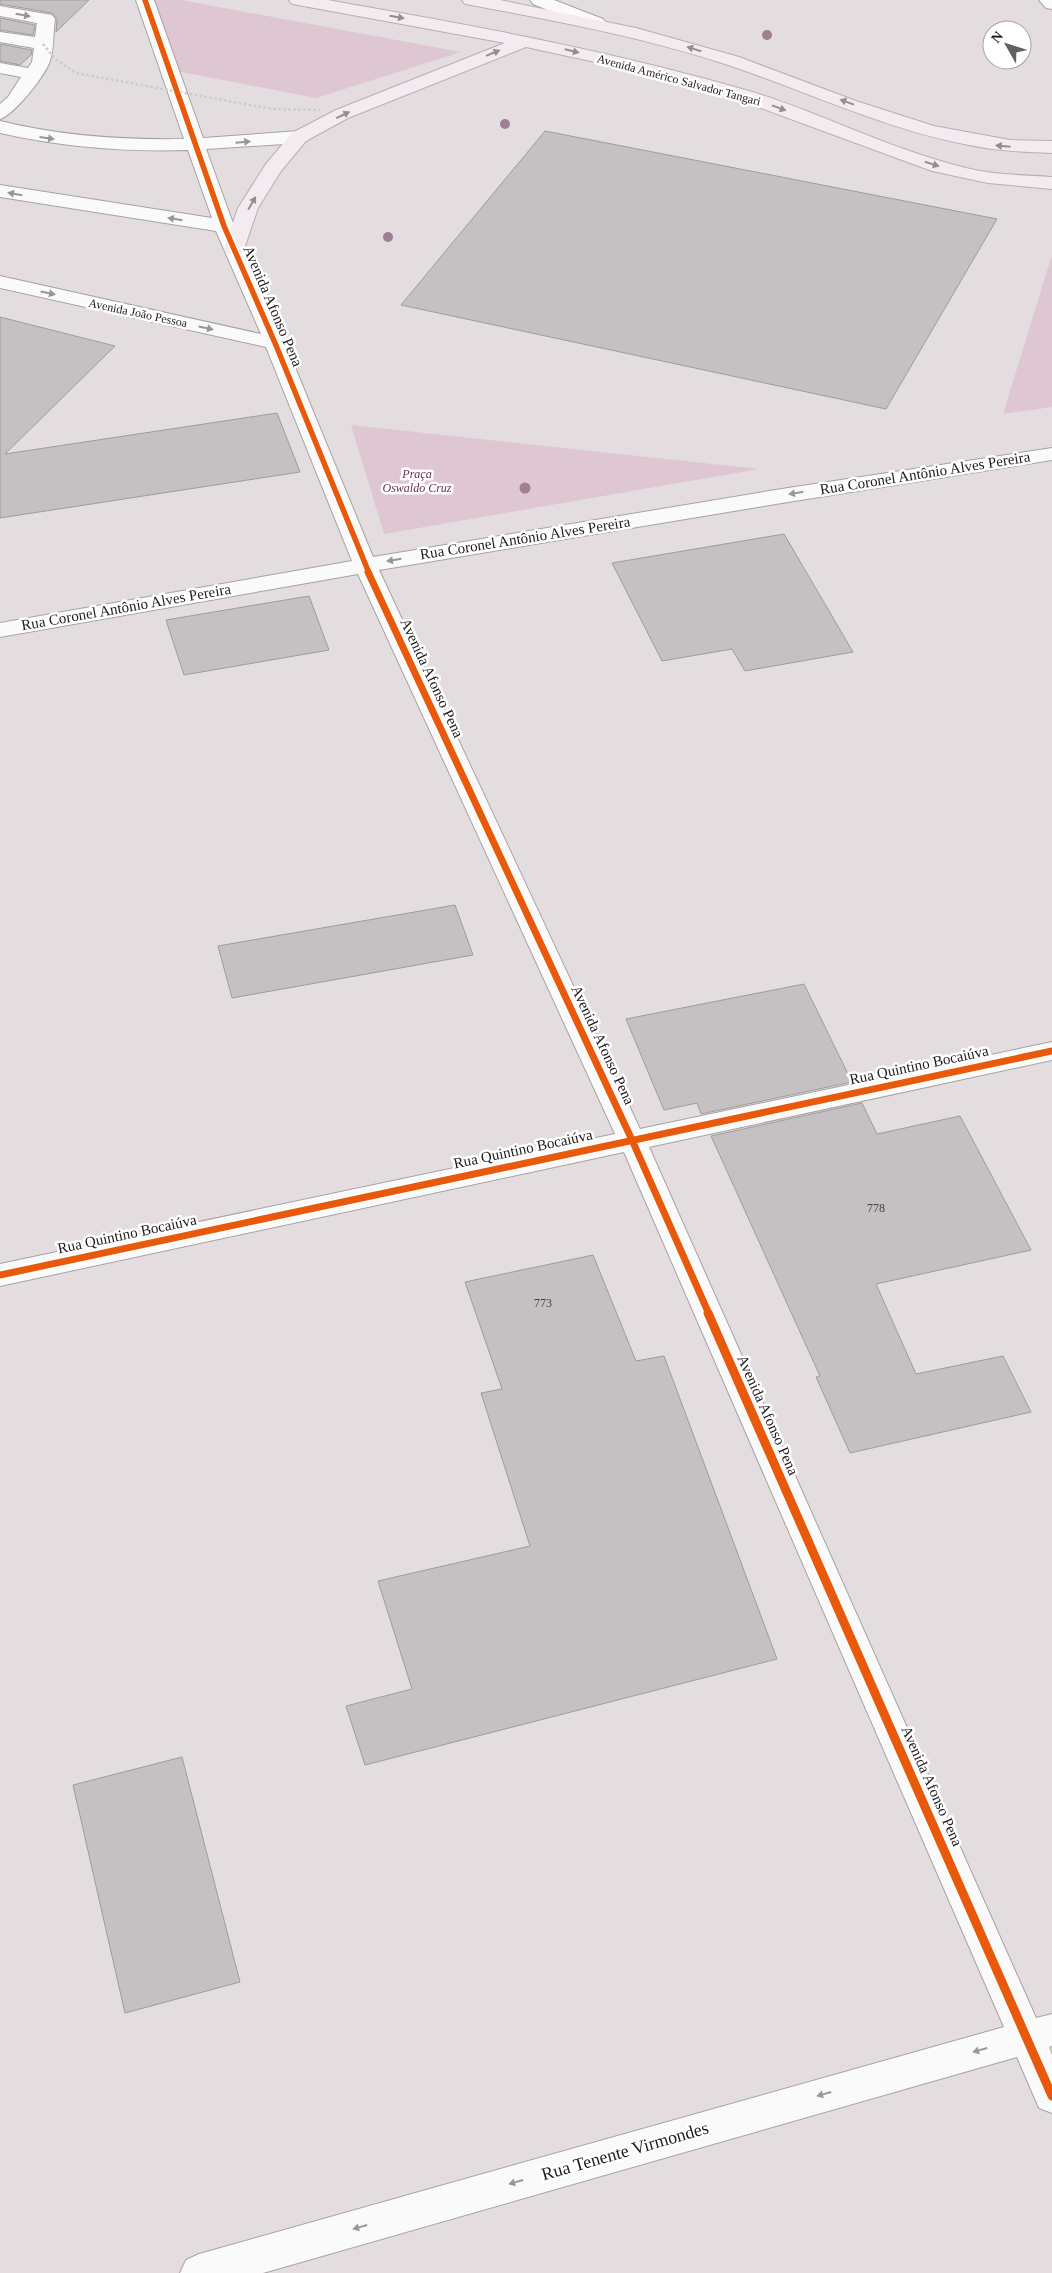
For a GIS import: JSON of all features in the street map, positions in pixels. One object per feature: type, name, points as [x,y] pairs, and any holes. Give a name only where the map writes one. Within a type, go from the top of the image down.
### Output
[{"type":"main road","name":"Avenida Américo Salvador Tangari","points":[[298,0],[525,41],[665,73],[747,96],[897,153],[968,174],[1052,184]]},
{"type":"main road","name":"Avenida Américo Salvador Tangari","points":[[471,0],[597,23],[732,60],[890,117],[968,141],[1023,148],[1052,147]]},
{"type":"main road","points":[[229,238],[273,168],[299,137],[342,114],[525,41]]},
{"type":"street","name":"Avenida Afonso Pena","points":[[146,0],[167,56],[195,146],[229,238],[275,343],[365,565],[632,1140],[1039,2033],[1052,2096]]},
{"type":"street","points":[[539,0],[597,23]]},
{"type":"street","points":[[1048,0],[1052,4]]},
{"type":"street","points":[[0,11],[46,19],[41,62],[32,74],[8,96],[0,113]]},
{"type":"street","points":[[0,36],[43,44]]},
{"type":"street","points":[[0,68],[32,74]]},
{"type":"street","points":[[0,127],[32,136],[67,140],[195,146],[299,137]]},
{"type":"street","points":[[0,191],[229,238]]},
{"type":"street","name":"Avenida João Pessoa","points":[[0,282],[275,343]]},
{"type":"street","name":"Rua Coronel Antônio Alves Pereira","points":[[0,630],[365,565],[861,483],[1052,454]]},
{"type":"street","name":"Rua Quintino Bocaiúva","points":[[0,1275],[1052,1051]]},
{"type":"street","name":"Rua Tenente Virmondes","points":[[199,2273],[1039,2033]]},
{"type":"path","points":[[43,44],[55,59],[76,72],[272,110],[320,110]]},
{"type":"green space","points":[[145,0],[181,0],[461,52],[316,98],[171,70]]},
{"type":"green space","points":[[1052,255],[1052,407],[1003,414]]},
{"type":"green space","name":"Praça Oswaldo Cruz","points":[[351,425],[759,469],[384,534]]},
{"type":"building","points":[[0,0],[89,0],[56,32],[57,19],[52,13],[0,4]]},
{"type":"building","points":[[0,18],[35,25],[33,35],[0,30]]},
{"type":"building","points":[[0,44],[32,50],[31,55],[20,65],[0,61]]},
{"type":"building","points":[[545,131],[997,219],[886,409],[401,305]]},
{"type":"building","points":[[0,317],[115,346],[5,454],[277,413],[300,472],[0,518]]},
{"type":"building","points":[[784,534],[853,652],[745,671],[732,649],[662,661],[612,563]]},
{"type":"building","points":[[309,596],[329,650],[184,675],[166,620]]},
{"type":"building","points":[[455,905],[473,955],[232,998],[218,946]]},
{"type":"building","points":[[804,984],[852,1082],[701,1114],[697,1103],[664,1110],[626,1019]]},
{"type":"building","points":[[862,1103],[877,1134],[960,1116],[1031,1250],[876,1284],[916,1374],[1003,1356],[1031,1412],[850,1453],[816,1377],[820,1376],[711,1136]]},
{"type":"building","points":[[593,1255],[636,1361],[664,1356],[777,1659],[365,1765],[346,1706],[412,1689],[378,1581],[530,1546],[481,1393],[502,1389],[465,1282]]},
{"type":"building","points":[[182,1757],[240,1982],[125,2013],[73,1785]]},
{"type":"cycle path","points":[[145,0],[224,226],[275,343],[365,565],[632,1140],[1052,2096]]},
{"type":"cycle path","points":[[0,1275],[1052,1051]]}]
